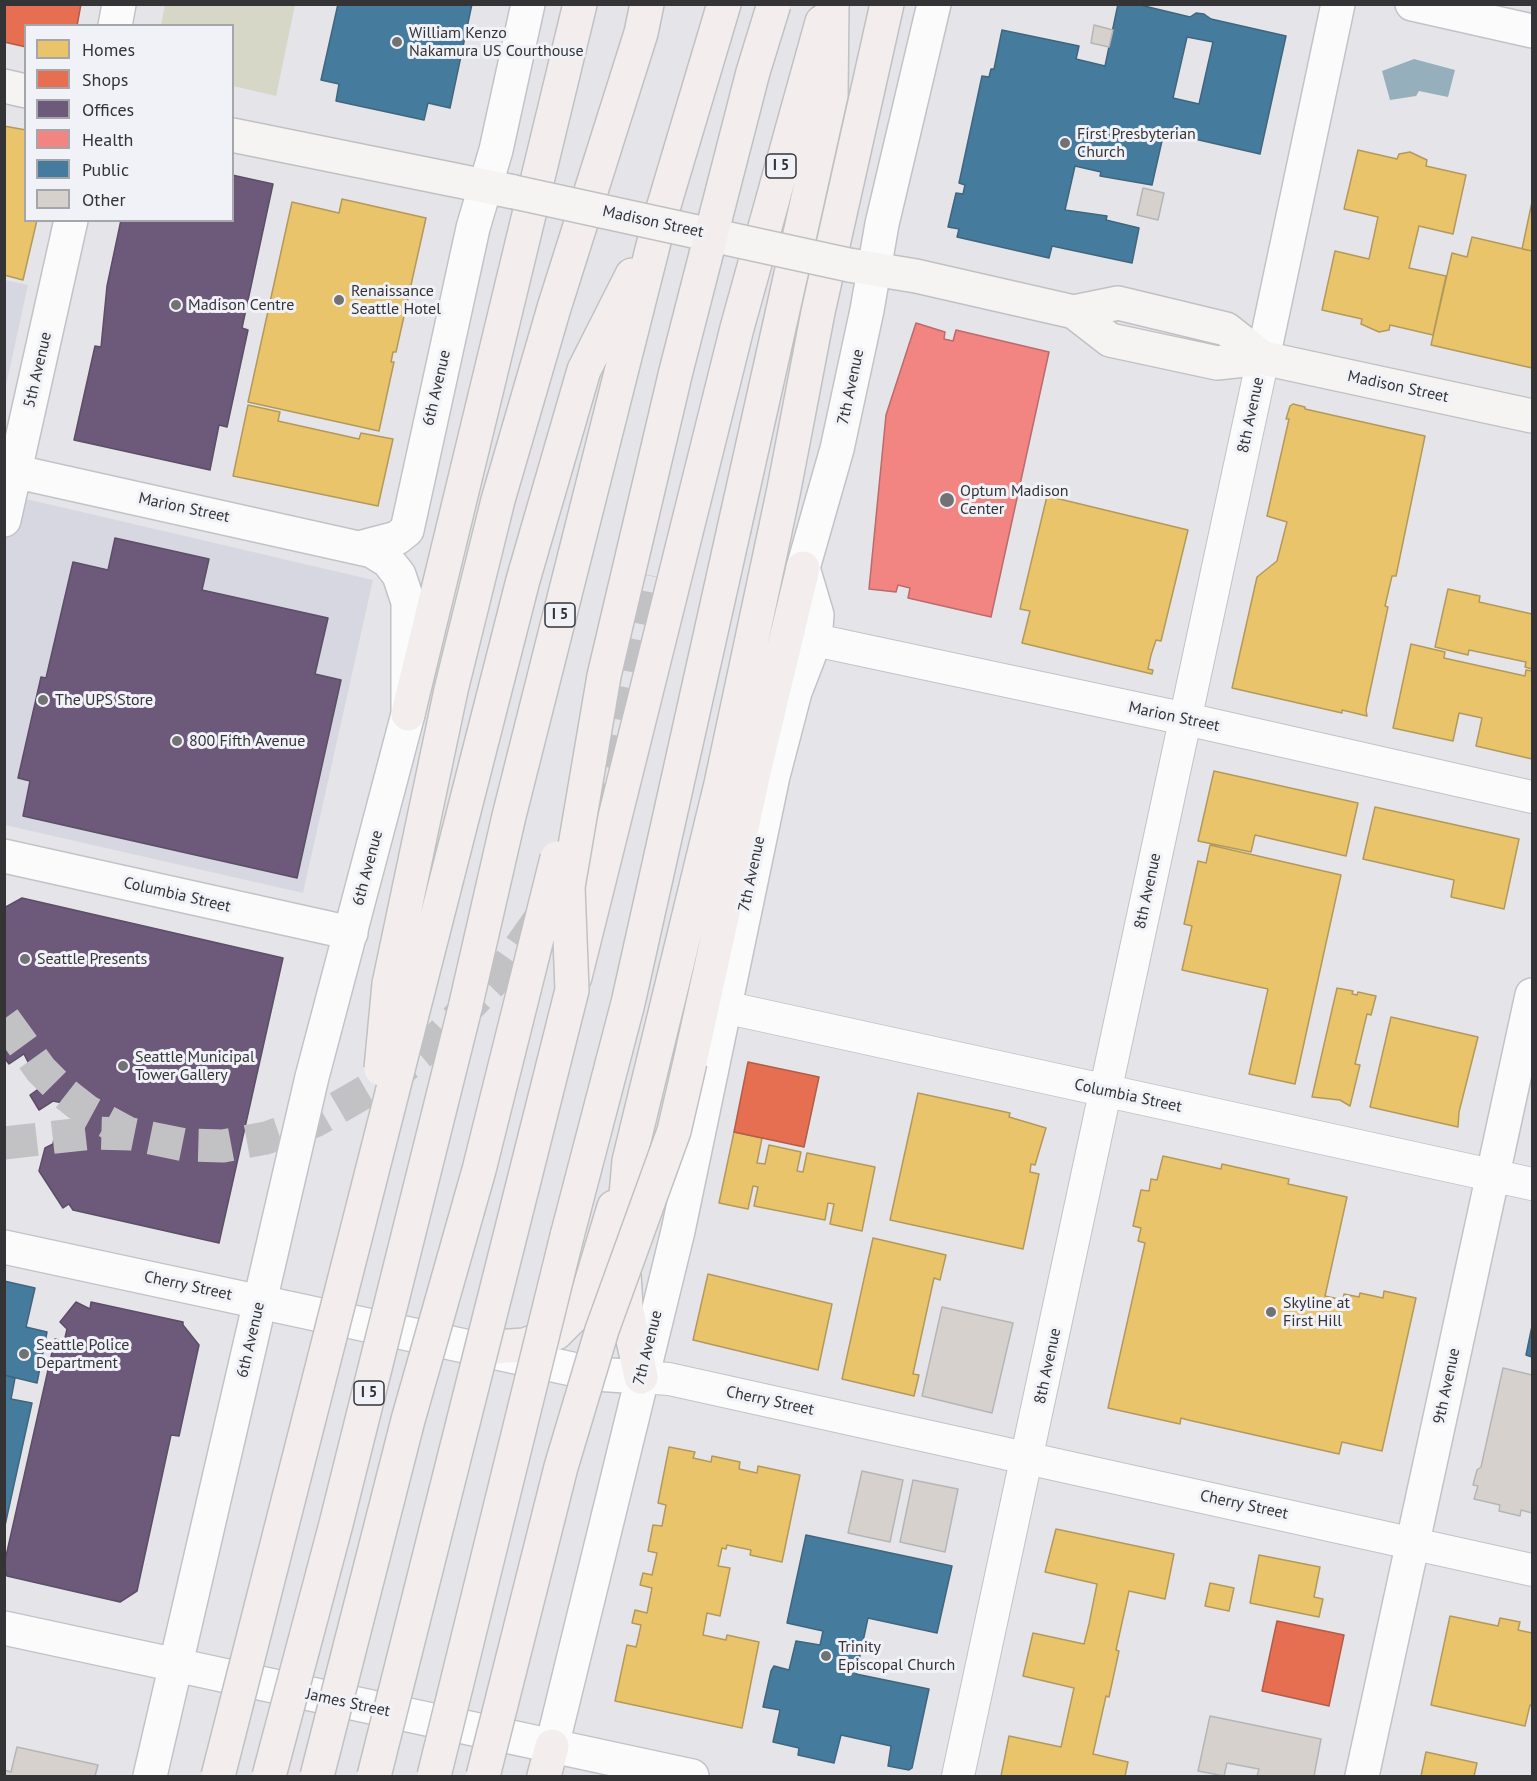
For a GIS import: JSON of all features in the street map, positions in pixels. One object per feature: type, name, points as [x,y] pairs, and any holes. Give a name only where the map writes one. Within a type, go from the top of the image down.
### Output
[{"type":"highway","points":[[408,714],[580,4]]},
{"type":"highway","points":[[403,987],[451,690],[492,521],[554,308],[633,60],[647,4]]},
{"type":"highway","name":"I 5","points":[[269,1776],[336,1524],[465,1008],[509,816],[659,222],[723,4]]},
{"type":"highway","points":[[572,990],[568,887],[604,676],[679,360],[753,72],[774,4]]},
{"type":"highway","name":"I 5","points":[[374,1776],[737,328],[802,86],[827,4]]},
{"type":"highway","points":[[434,1776],[567,1236],[628,1004],[765,398],[831,95],[832,4]]},
{"type":"highway","points":[[480,1348],[525,1345],[556,1333],[573,1316],[588,1293],[629,1161],[721,783],[819,312],[887,4]]},
{"type":"highway","name":"I 5","points":[[218,1776],[370,1178],[403,987],[584,370],[659,222]]},
{"type":"highway","points":[[483,1776],[561,1467],[602,1330],[674,1131],[755,768],[804,568]]},
{"type":"highway","points":[[317,1776],[408,1420],[479,1170],[572,798]]},
{"type":"highway","points":[[629,1161],[622,1241],[626,1307],[641,1377]]},
{"type":"main road","points":[[4,86],[24,91]]},
{"type":"main road","name":"Madison Street","points":[[234,135],[500,189],[1074,312],[1110,340],[1217,363],[1263,358],[1533,416]]},
{"type":"street","points":[[114,24],[119,4]]},
{"type":"street","name":"6th Avenue","points":[[363,548],[397,538],[407,530],[473,228],[500,189],[496,150],[528,4]]},
{"type":"street","name":"7th Avenue","points":[[548,1761],[678,1230],[773,776],[795,692],[815,640],[818,625],[815,605],[804,568],[837,449],[862,267],[882,224],[934,4]]},
{"type":"street","name":"8th Avenue","points":[[958,1776],[1029,1458],[1105,1090],[1338,4]]},
{"type":"street","points":[[1412,4],[1533,31]]},
{"type":"street","name":"5th Avenue","points":[[4,520],[10,470],[71,222]]},
{"type":"street","name":"Marion Street","points":[[10,470],[363,548]]},
{"type":"street","name":"6th Avenue","points":[[150,1776],[312,1077],[408,714],[408,602],[404,584],[388,561],[363,548]]},
{"type":"street","name":"Marion Street","points":[[815,640],[1186,719],[1533,797]]},
{"type":"street","name":"Columbia Street","points":[[4,856],[351,933]]},
{"type":"street","name":"9th Avenue","points":[[1362,1776],[1533,995]]},
{"type":"street","name":"Columbia Street","points":[[724,1007],[1533,1184]]},
{"type":"street","name":"Cherry Street","points":[[4,1247],[594,1374],[669,1379],[1533,1570]]},
{"type":"street","name":"James Street","points":[[4,1628],[176,1666],[548,1761],[692,1776]]},
{"type":"shaded area","points":[[4,280],[28,285],[5,390]]},
{"type":"shaded area","name":"800 Fifth Avenue","points":[[5,494],[373,580],[303,893],[5,825]]},
{"type":"green space","points":[[165,5],[295,5],[276,96],[234,86],[234,24],[161,24]]},
{"type":"water","points":[[1414,59],[1455,70],[1448,97],[1419,91],[1416,96],[1390,100],[1382,71]]},
{"type":"building: Homes","points":[[4,126],[24,130],[24,222],[37,222],[23,280],[4,275]]},
{"type":"building: Homes","points":[[1358,150],[1397,159],[1399,154],[1410,152],[1427,160],[1426,166],[1466,175],[1453,234],[1419,226],[1409,268],[1446,276],[1433,335],[1390,325],[1389,330],[1379,332],[1361,324],[1362,319],[1322,310],[1335,251],[1369,259],[1378,217],[1344,209]]},
{"type":"building: Homes","name":"Renaissance Seattle Hotel","points":[[342,199],[426,218],[396,352],[393,352],[391,362],[394,362],[379,431],[248,402],[292,202],[339,213]]},
{"type":"building: Homes","points":[[1532,202],[1532,251],[1522,249]]},
{"type":"building: Homes","points":[[1472,237],[1532,251],[1532,368],[1431,345],[1452,253],[1467,257]]},
{"type":"building: Homes","points":[[1293,404],[1305,407],[1305,409],[1425,436],[1396,576],[1392,576],[1385,606],[1388,607],[1366,710],[1367,716],[1342,710],[1342,713],[1232,688],[1257,577],[1277,561],[1287,522],[1267,516],[1289,419],[1286,419],[1290,406]]},
{"type":"building: Homes","points":[[248,405],[280,412],[278,421],[359,439],[361,433],[393,439],[378,506],[233,476]]},
{"type":"building: Homes","points":[[1047,496],[1188,530],[1161,641],[1156,640],[1151,655],[1148,669],[1153,670],[1152,674],[1022,643],[1030,611],[1020,609]]},
{"type":"building: Homes","points":[[1448,589],[1480,596],[1479,602],[1532,614],[1532,669],[1525,667],[1526,662],[1469,650],[1468,655],[1435,647]]},
{"type":"building: Homes","points":[[1411,644],[1445,652],[1444,658],[1525,676],[1526,670],[1532,671],[1532,759],[1476,746],[1482,718],[1459,713],[1453,741],[1393,728]]},
{"type":"building: Homes","points":[[1214,771],[1358,803],[1346,856],[1255,835],[1251,852],[1198,841]]},
{"type":"building: Homes","points":[[1375,807],[1519,839],[1504,909],[1451,897],[1454,880],[1363,859]]},
{"type":"building: Homes","points":[[1210,845],[1341,875],[1295,1084],[1249,1074],[1268,989],[1182,970],[1192,926],[1184,924],[1198,861],[1206,863]]},
{"type":"building: Homes","points":[[1337,988],[1353,991],[1352,994],[1357,995],[1358,992],[1376,996],[1371,1015],[1367,1014],[1355,1064],[1360,1065],[1350,1106],[1340,1100],[1312,1097]]},
{"type":"building: Homes","points":[[1391,1017],[1478,1037],[1459,1112],[1458,1127],[1370,1107]]},
{"type":"building: Homes","points":[[918,1093],[1010,1113],[1009,1117],[1046,1128],[1035,1165],[1031,1164],[1030,1172],[1039,1174],[1023,1249],[890,1220]]},
{"type":"building: Homes","points":[[734,1132],[762,1138],[757,1163],[765,1164],[769,1145],[801,1152],[797,1171],[803,1172],[807,1153],[875,1167],[862,1231],[830,1224],[834,1204],[828,1203],[825,1220],[754,1206],[758,1187],[753,1186],[748,1209],[719,1203]]},
{"type":"building: Homes","name":"Skyline at First Hill","points":[[1163,1156],[1221,1169],[1222,1164],[1289,1179],[1288,1184],[1347,1197],[1325,1296],[1343,1300],[1344,1294],[1359,1297],[1360,1293],[1383,1298],[1384,1291],[1416,1298],[1382,1451],[1342,1442],[1339,1454],[1181,1418],[1180,1424],[1108,1408],[1145,1243],[1138,1241],[1141,1228],[1133,1226],[1141,1190],[1149,1191],[1151,1179],[1157,1180]]},
{"type":"building: Homes","points":[[873,1238],[946,1255],[940,1280],[934,1278],[913,1374],[919,1375],[914,1396],[842,1379]]},
{"type":"building: Homes","points":[[708,1274],[832,1304],[818,1370],[693,1340]]},
{"type":"building: Homes","points":[[669,1447],[695,1452],[693,1458],[711,1462],[712,1456],[740,1462],[739,1469],[757,1473],[758,1466],[800,1475],[782,1562],[750,1555],[751,1550],[727,1545],[726,1549],[722,1548],[718,1566],[730,1568],[720,1616],[707,1613],[703,1635],[726,1640],[727,1635],[759,1642],[742,1728],[615,1701],[627,1645],[636,1647],[638,1639],[641,1625],[632,1623],[635,1610],[647,1613],[652,1588],[640,1585],[643,1573],[652,1575],[657,1553],[648,1551],[653,1525],[662,1526],[666,1505],[658,1503]]},
{"type":"building: Homes","points":[[1056,1529],[1174,1554],[1165,1599],[1129,1591],[1116,1650],[1119,1651],[1109,1697],[1106,1696],[1093,1754],[1128,1762],[1125,1776],[1001,1776],[1009,1736],[1061,1747],[1074,1688],[1023,1676],[1033,1633],[1084,1644],[1089,1624],[1097,1584],[1045,1572]]},
{"type":"building: Homes","points":[[1259,1555],[1320,1567],[1314,1597],[1323,1599],[1319,1617],[1250,1603]]},
{"type":"building: Homes","points":[[1210,1583],[1234,1588],[1229,1611],[1205,1606]]},
{"type":"building: Homes","points":[[1450,1616],[1498,1626],[1500,1618],[1520,1622],[1518,1630],[1532,1633],[1532,1706],[1530,1705],[1525,1726],[1431,1705]]},
{"type":"building: Homes","points":[[1426,1752],[1477,1763],[1474,1776],[1421,1776]]},
{"type":"building: Shops","points":[[4,4],[81,4],[77,24],[24,24],[24,47],[4,42]]},
{"type":"building: Shops","points":[[748,1062],[819,1077],[804,1147],[734,1132]]},
{"type":"building: Shops","points":[[1277,1621],[1344,1635],[1329,1706],[1262,1691]]},
{"type":"building: Offices","name":"Madison Centre","points":[[234,175],[273,184],[242,328],[248,330],[227,427],[219,425],[210,470],[74,440],[95,346],[101,347],[107,286],[121,222],[234,222]]},
{"type":"building: Offices","name":"800 Fifth Avenue","points":[[115,538],[209,559],[202,590],[328,618],[315,674],[341,680],[297,878],[23,816],[30,781],[18,778],[41,677],[46,678],[73,562],[108,570]]},
{"type":"building: Offices","points":[[22,898],[283,958],[219,1243],[73,1210],[69,1204],[63,1208],[39,1171],[45,1148],[53,1144],[55,1134],[75,1121],[63,1103],[53,1101],[39,1110],[30,1095],[44,1085],[46,1075],[57,1068],[28,1062],[24,1054],[9,1064],[4,1057],[4,908]]},
{"type":"building: Offices","points":[[76,1302],[90,1309],[91,1302],[183,1322],[199,1345],[179,1436],[171,1435],[137,1591],[120,1602],[7,1576],[4,1565],[55,1339],[64,1342],[67,1329],[60,1322]]},
{"type":"building: Health","name":"Optum Madison Center","points":[[916,323],[945,332],[944,339],[953,341],[956,330],[1049,352],[991,617],[908,598],[910,588],[898,585],[896,592],[869,589],[886,415]]},
{"type":"building: Public","name":"William Kenzo Nakamura US Courthouse","points":[[338,4],[472,4],[450,108],[428,103],[424,120],[336,101],[339,84],[321,80]]},
{"type":"building: Public","name":"First Presbyterian Church","points":[[1118,4],[1136,4],[1190,17],[1196,13],[1204,14],[1211,19],[1286,36],[1260,154],[1164,132],[1152,185],[1100,176],[1101,172],[1075,166],[1065,210],[1107,216],[1106,220],[1139,228],[1132,263],[1052,246],[1049,258],[957,237],[959,229],[948,227],[956,193],[963,194],[965,185],[959,183],[982,76],[989,77],[991,69],[994,69],[1002,30],[1079,46],[1076,59],[1105,66]],"holes":[[[1187,37],[1213,42],[1199,104],[1173,98]]]},
{"type":"building: Public","name":"Seattle Police Department","points":[[4,1281],[35,1288],[26,1327],[47,1332],[37,1383],[4,1375]]},
{"type":"building: Public","points":[[1532,1326],[1532,1357],[1526,1355]]},
{"type":"building: Public","points":[[4,1375],[15,1378],[11,1399],[32,1403],[4,1530]]},
{"type":"building: Public","name":"Trinity Episcopal Church","points":[[806,1535],[952,1566],[937,1633],[868,1618],[856,1674],[929,1689],[912,1768],[909,1770],[888,1766],[891,1746],[841,1735],[834,1763],[798,1755],[799,1748],[773,1742],[780,1710],[763,1707],[771,1671],[774,1666],[789,1670],[796,1641],[820,1645],[823,1631],[787,1623]]},
{"type":"building: Other","points":[[1094,25],[1113,30],[1109,47],[1091,43]]},
{"type":"building: Other","points":[[1143,188],[1164,193],[1158,220],[1137,215]]},
{"type":"building: Other","points":[[942,1307],[1013,1323],[992,1413],[922,1396]]},
{"type":"building: Other","points":[[1503,1368],[1532,1375],[1532,1513],[1521,1510],[1520,1516],[1499,1511],[1500,1505],[1474,1499],[1478,1486],[1473,1485],[1477,1470],[1481,1467]]},
{"type":"building: Other","points":[[862,1471],[903,1480],[890,1542],[848,1533]]},
{"type":"building: Other","points":[[913,1480],[958,1489],[945,1552],[900,1542]]},
{"type":"building: Other","points":[[1210,1716],[1321,1739],[1314,1776],[1257,1776],[1259,1769],[1227,1763],[1224,1776],[1198,1771]]},
{"type":"building: Other","points":[[17,1747],[98,1765],[95,1776],[4,1776],[4,1770],[11,1772]]},
{"type":"tunnel","points":[[592,814],[605,769],[643,574]]},
{"type":"tunnel","points":[[4,1143],[92,1133],[131,1134],[185,1145],[223,1146],[266,1138],[315,1121],[394,1075],[435,1041],[503,971],[542,916]]},
{"type":"tunnel","points":[[4,1019],[41,1070],[64,1093],[87,1111],[126,1132]]},
{"type":"place","name":"William Kenzo Nakamura US Courthouse","points":[[397,42]]},
{"type":"place","name":"First Presbyterian Church","points":[[1065,143]]},
{"type":"place","name":"Renaissance Seattle Hotel","points":[[339,300]]},
{"type":"place","name":"Madison Centre","points":[[176,305]]},
{"type":"place","name":"Optum Madison Center","points":[[947,500]]},
{"type":"place","name":"The UPS Store","points":[[43,700]]},
{"type":"place","name":"800 Fifth Avenue","points":[[177,741]]},
{"type":"place","name":"Seattle Presents","points":[[25,959]]},
{"type":"place","name":"Seattle Municipal Tower Gallery","points":[[123,1066]]},
{"type":"place","name":"Skyline at First Hill","points":[[1271,1312]]},
{"type":"place","name":"Seattle Police Department","points":[[24,1354]]},
{"type":"place","name":"Trinity Episcopal Church","points":[[826,1656]]}]
